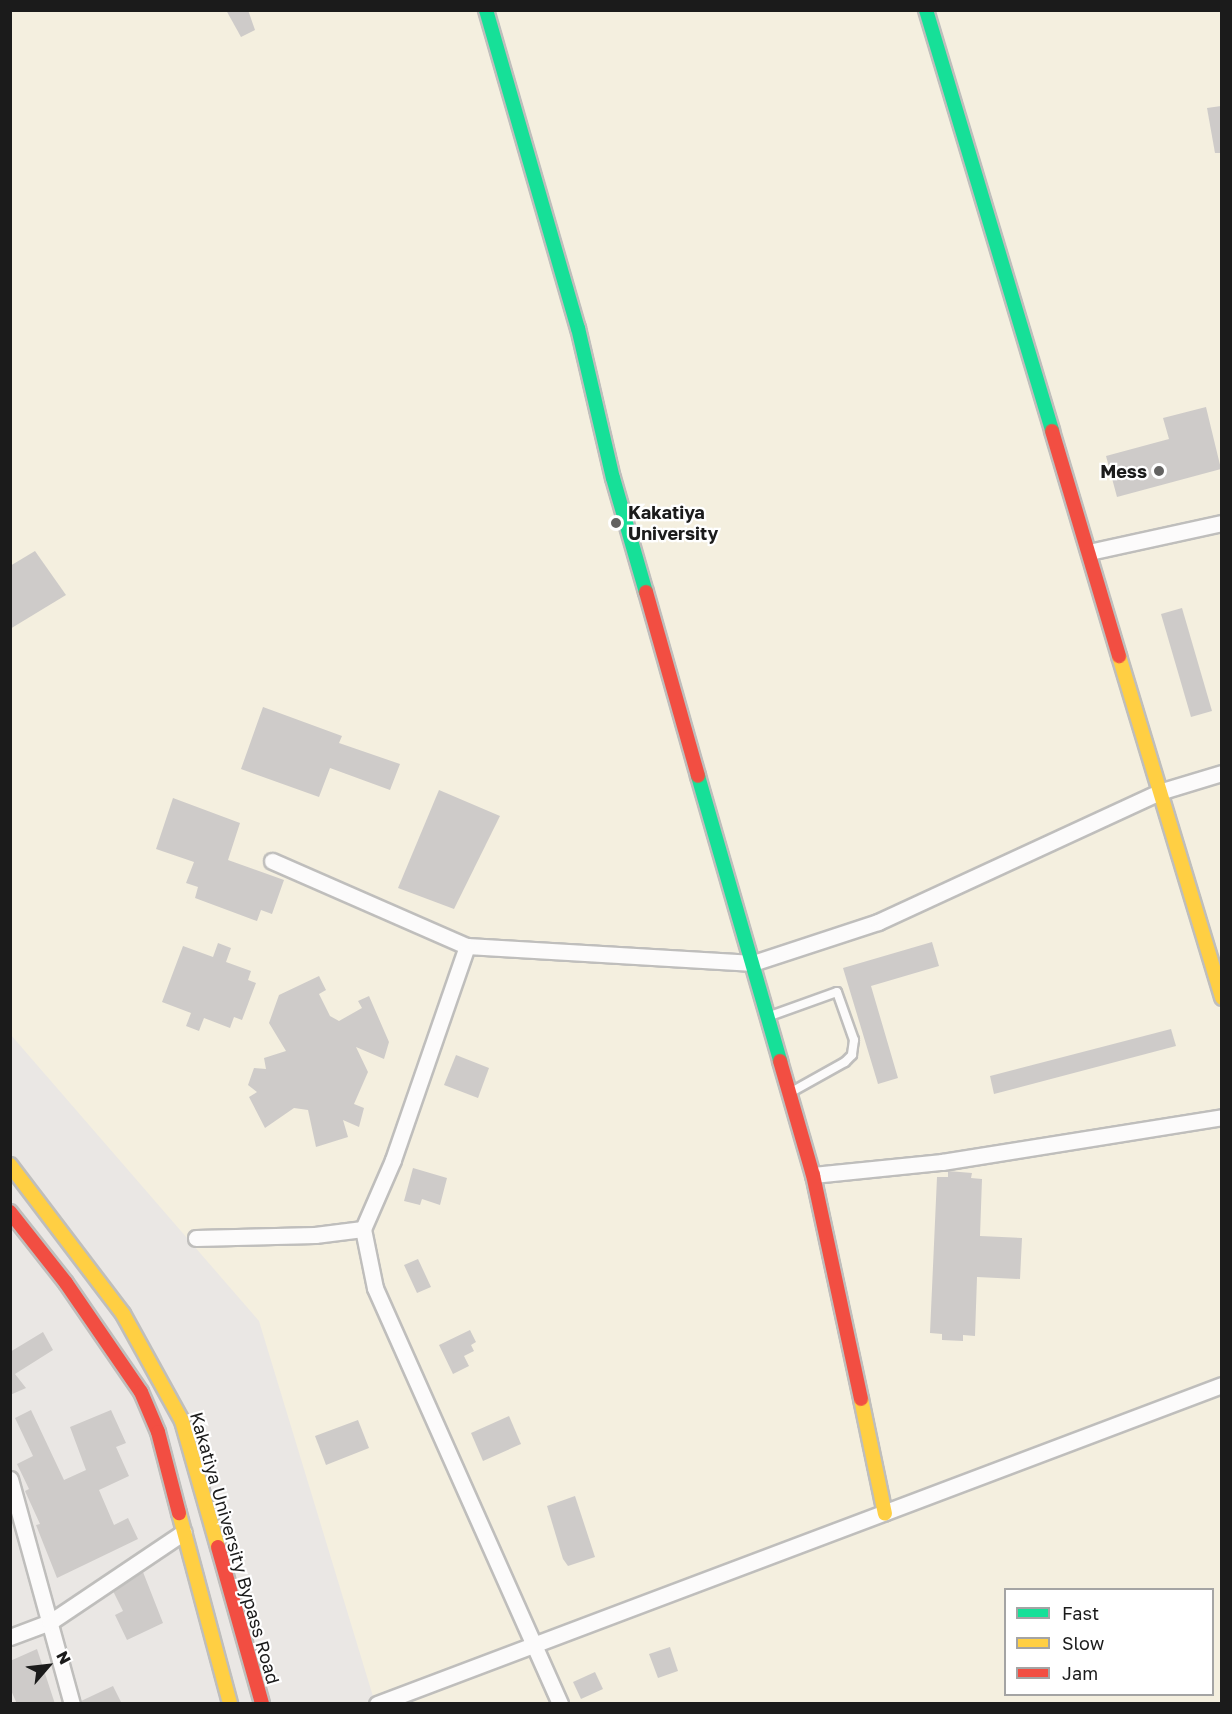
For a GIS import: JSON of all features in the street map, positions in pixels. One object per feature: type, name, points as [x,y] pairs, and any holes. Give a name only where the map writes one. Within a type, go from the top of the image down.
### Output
[{"type":"street","points":[[486,10],[578,328],[613,478],[813,1175],[885,1514]]},
{"type":"street","points":[[926,10],[1221,998]]},
{"type":"street","points":[[1089,552],[1221,523]]},
{"type":"street","points":[[272,861],[467,946],[753,963],[878,922],[1159,792],[1221,773]]},
{"type":"street","points":[[467,946],[393,1160],[363,1229],[375,1288],[560,1704]]},
{"type":"street","points":[[813,1175],[942,1162],[1221,1117]]},
{"type":"street","name":"Kakatiya University Bypass Road","points":[[10,1165],[123,1314],[182,1421],[262,1704]]},
{"type":"street","points":[[10,1212],[66,1283],[141,1392],[158,1432],[230,1704]]},
{"type":"street","points":[[196,1238],[315,1235],[363,1229]]},
{"type":"street","points":[[377,1704],[398,1700],[534,1645],[1221,1385]]},
{"type":"street","points":[[10,1479],[72,1704]]},
{"type":"street","points":[[10,1637],[50,1622],[184,1532]]},
{"type":"lane","points":[[769,1017],[837,992],[854,1040],[852,1055],[845,1062],[790,1092]]},
{"type":"shaded area","name":"Kakatiya University","points":[[10,11],[1221,11],[1221,1703],[375,1703],[259,1321],[11,1035]]},
{"type":"building","points":[[226,10],[248,10],[255,30],[241,37]]},
{"type":"building","points":[[1221,106],[1221,153],[1215,153],[1207,108]]},
{"type":"building","points":[[1206,407],[1221,469],[1117,497],[1106,456],[1169,439],[1163,418]]},
{"type":"building","points":[[35,551],[66,595],[10,629],[10,566]]},
{"type":"building","points":[[1182,608],[1212,711],[1191,717],[1161,614]]},
{"type":"building","points":[[263,707],[342,736],[339,743],[400,764],[390,790],[330,768],[319,797],[241,769]]},
{"type":"building","points":[[439,790],[500,816],[454,909],[398,888]]},
{"type":"building","points":[[173,798],[240,823],[228,860],[284,880],[272,914],[261,910],[257,921],[195,898],[198,887],[186,883],[194,862],[156,849]]},
{"type":"building","points":[[932,942],[939,966],[871,986],[898,1078],[878,1084],[843,968]]},
{"type":"building","points":[[218,943],[231,948],[226,962],[251,971],[248,980],[256,983],[242,1020],[234,1017],[230,1028],[204,1018],[199,1031],[186,1026],[191,1013],[162,1002],[183,946],[213,957]]},
{"type":"building","points":[[319,976],[326,990],[319,994],[330,1016],[339,1021],[362,1008],[358,1001],[369,996],[389,1042],[384,1059],[356,1047],[368,1072],[354,1104],[364,1108],[359,1127],[343,1120],[348,1137],[316,1147],[308,1110],[294,1108],[265,1128],[249,1097],[257,1092],[248,1085],[254,1068],[266,1069],[264,1058],[286,1051],[269,1023],[279,995]]},
{"type":"building","points":[[1171,1029],[1176,1046],[994,1094],[990,1076]]},
{"type":"building","points":[[456,1055],[489,1068],[478,1098],[444,1085]]},
{"type":"building","points":[[413,1168],[447,1178],[440,1205],[422,1199],[420,1205],[404,1201]]},
{"type":"building","points":[[948,1171],[972,1173],[971,1178],[982,1179],[980,1236],[1022,1238],[1020,1279],[977,1277],[975,1336],[963,1335],[963,1341],[942,1340],[942,1334],[930,1333],[937,1177],[948,1177]]},
{"type":"building","points":[[418,1259],[431,1287],[417,1293],[404,1265]]},
{"type":"building","points":[[470,1330],[476,1342],[471,1345],[474,1351],[464,1356],[469,1366],[453,1374],[439,1345]]},
{"type":"building","points":[[43,1332],[53,1350],[15,1374],[26,1388],[10,1395],[10,1352]]},
{"type":"building","points":[[31,1410],[64,1480],[86,1470],[70,1427],[111,1410],[126,1443],[116,1447],[129,1476],[99,1490],[114,1525],[128,1518],[138,1539],[57,1578],[36,1525],[40,1524],[25,1491],[29,1489],[17,1464],[33,1456],[15,1418]]},
{"type":"building","points":[[509,1416],[521,1444],[483,1461],[471,1433]]},
{"type":"building","points":[[358,1420],[369,1448],[326,1465],[315,1436]]},
{"type":"building","points":[[575,1496],[595,1557],[568,1566],[563,1559],[547,1506]]},
{"type":"building","points":[[143,1572],[163,1623],[127,1640],[115,1615],[123,1611],[113,1591]]},
{"type":"building","points":[[670,1647],[678,1671],[658,1678],[649,1654]]},
{"type":"building","points":[[37,1649],[55,1704],[17,1704],[10,1688],[10,1661]]},
{"type":"building","points":[[595,1672],[603,1689],[581,1699],[573,1682]]},
{"type":"building","points":[[113,1686],[122,1704],[81,1704],[81,1701]]},
{"type":"traffic: fast","points":[[486,10],[578,328],[613,478],[646,592]]},
{"type":"traffic: fast","points":[[926,10],[1052,431]]},
{"type":"traffic: fast","points":[[698,776],[780,1061]]},
{"type":"traffic: slow","points":[[1119,656],[1222,998]]},
{"type":"traffic: slow","points":[[10,1165],[123,1314],[182,1421],[218,1547]]},
{"type":"traffic: slow","points":[[861,1399],[885,1514]]},
{"type":"traffic: slow","points":[[179,1513],[230,1704]]},
{"type":"traffic: jam","points":[[1052,431],[1119,656]]},
{"type":"traffic: jam","points":[[646,592],[698,776]]},
{"type":"traffic: jam","points":[[780,1061],[813,1175],[861,1399]]},
{"type":"traffic: jam","points":[[10,1212],[66,1283],[141,1392],[158,1432],[179,1513]]},
{"type":"traffic: jam","points":[[218,1547],[262,1704]]},
{"type":"place","name":"Mess","points":[[1159,471]]},
{"type":"place","name":"Kakatiya University","points":[[616,523]]}]
